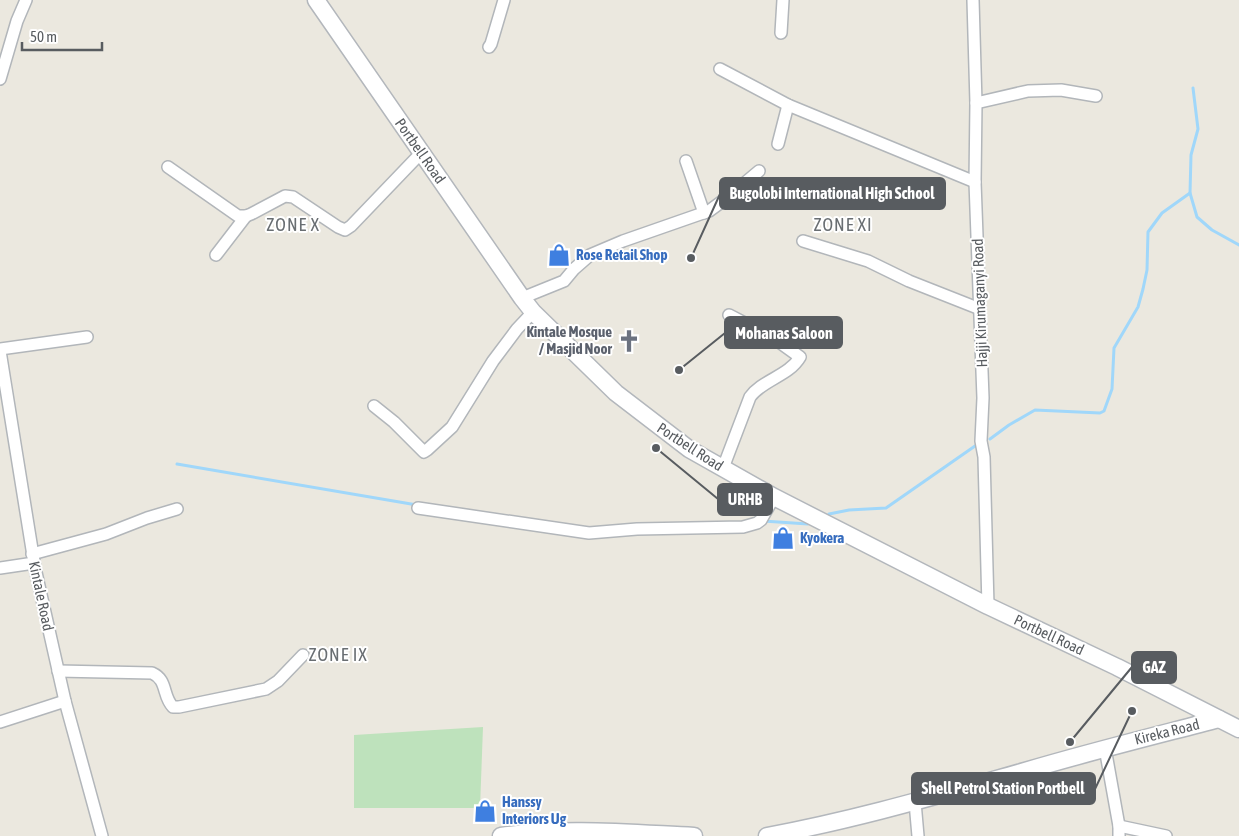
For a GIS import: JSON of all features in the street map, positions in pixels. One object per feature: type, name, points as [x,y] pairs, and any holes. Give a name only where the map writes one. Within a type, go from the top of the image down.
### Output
[{"type":"main road","name":"Portbell Road","points":[[316,0],[522,298],[533,312],[616,394],[689,448],[774,496],[988,606],[1117,667],[1239,729]]},
{"type":"main road","name":"Kireka Road","points":[[767,836],[824,825],[914,802],[1105,748],[1219,719]]},
{"type":"main road","points":[[501,836],[526,832],[694,836]]},
{"type":"street","points":[[0,79],[17,22],[26,0]]},
{"type":"street","points":[[489,47],[504,0]]},
{"type":"street","points":[[781,33],[783,0]]},
{"type":"street","name":"Hajji Kirumaganyi Road","points":[[974,0],[975,182],[983,398],[981,440],[984,457],[988,606]]},
{"type":"street","points":[[720,69],[788,105],[975,182]]},
{"type":"street","points":[[976,103],[1028,91],[1060,90],[1096,96]]},
{"type":"street","points":[[778,144],[788,105]]},
{"type":"street","points":[[216,254],[246,216],[285,196],[293,196],[344,230],[351,226],[422,153]]},
{"type":"street","points":[[686,161],[704,213]]},
{"type":"street","points":[[168,167],[238,216],[246,216]]},
{"type":"street","points":[[522,298],[564,281],[590,255],[623,241],[709,212],[759,171]]},
{"type":"street","points":[[803,241],[868,261],[909,281],[980,309]]},
{"type":"street","points":[[374,406],[394,422],[424,452],[452,427],[493,361],[517,329],[533,312]]},
{"type":"street","points":[[723,468],[754,391],[784,373],[800,357],[775,339],[729,315]]},
{"type":"street","points":[[0,350],[87,337]]},
{"type":"street","name":"Kintale Road","points":[[0,350],[33,558],[65,701],[102,836]]},
{"type":"street","points":[[418,508],[589,534],[637,529],[743,527],[761,520],[774,496]]},
{"type":"street","points":[[0,568],[177,509]]},
{"type":"street","points":[[58,671],[152,672],[162,679],[173,707],[179,707],[266,689],[278,681],[303,655]]},
{"type":"street","points":[[0,722],[65,701]]},
{"type":"street","points":[[1105,748],[1119,831],[1166,836]]},
{"type":"street","points":[[914,802],[918,836]]},
{"type":"green space","points":[[483,727],[480,808],[354,808],[354,735]]},
{"type":"waterway","points":[[1193,88],[1198,129],[1191,155],[1190,193],[1197,217],[1212,230],[1239,245]]},
{"type":"waterway","points":[[990,439],[1035,410],[1100,413],[1104,411],[1112,389],[1114,348],[1138,307],[1143,289],[1147,270],[1148,232],[1162,213],[1190,193]]},
{"type":"waterway","points":[[829,514],[849,510],[886,508],[975,446]]},
{"type":"waterway","points":[[177,464],[417,505]]},
{"type":"waterway","points":[[763,521],[808,524]]},
{"type":"place","name":"Rose Retail Shop","points":[[559,255]]},
{"type":"place","name":"Bugolobi International High School","points":[[691,258]]},
{"type":"place","name":"Kintale Mosque / Masjid Noor","points":[[629,341]]},
{"type":"place","name":"Mohanas Saloon","points":[[679,370]]},
{"type":"place","name":"URHB","points":[[656,448]]},
{"type":"place","name":"Kyokera","points":[[783,538]]},
{"type":"place","name":"Shell Petrol Station Portbell","points":[[1132,711]]},
{"type":"place","name":"GAZ","points":[[1070,742]]},
{"type":"place","name":"Hanssy Interiors Ug","points":[[485,811]]},
{"type":"district","name":"ZONE X","points":[[293,225]]},
{"type":"district","name":"ZONE XI","points":[[843,225]]},
{"type":"district","name":"ZONE IX","points":[[338,655]]}]
